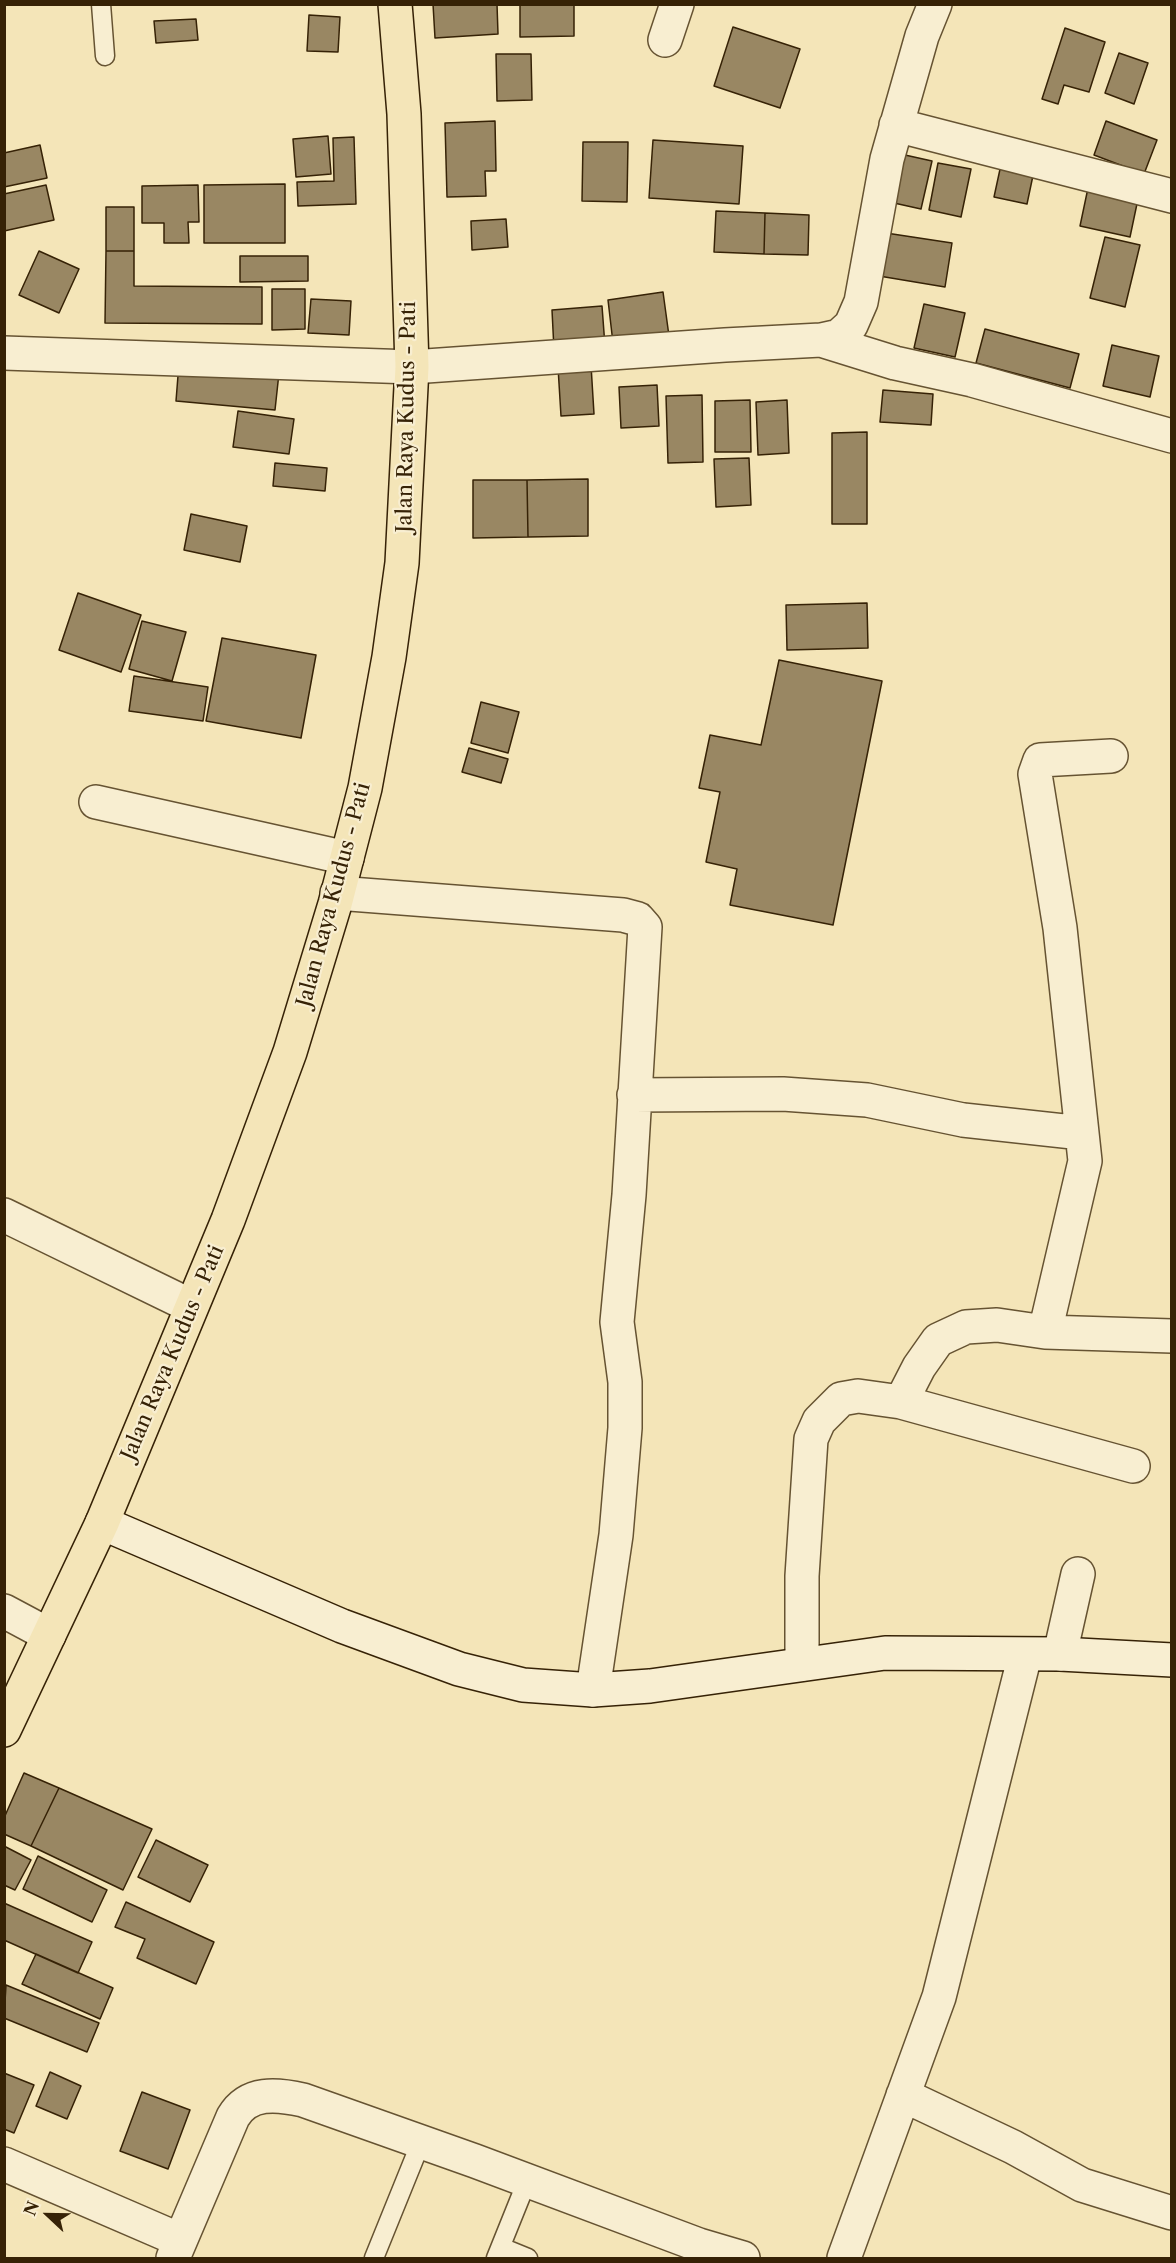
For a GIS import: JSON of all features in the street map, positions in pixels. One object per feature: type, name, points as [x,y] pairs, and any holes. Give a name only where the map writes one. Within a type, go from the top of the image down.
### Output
[{"type":"highway","name":"Jalan Raya Kudus - Pati","points":[[4,1730],[102,1523],[228,1220],[290,1052],[338,893],[365,788],[389,657],[402,563],[412,366],[404,114],[395,4]]},
{"type":"street","points":[[665,40],[677,4]]},
{"type":"street","points":[[4,353],[412,366],[821,340],[845,332],[855,319],[861,302],[887,159],[922,36],[934,4]]},
{"type":"street","points":[[897,125],[1172,196]]},
{"type":"street","points":[[821,340],[895,363],[972,380],[1172,436]]},
{"type":"street","points":[[1045,1332],[1085,1161],[1060,928],[1035,774],[1041,760],[1111,756]]},
{"type":"street","points":[[96,802],[346,858]]},
{"type":"street","points":[[338,893],[623,915],[638,919],[644,925],[629,1195],[617,1322],[625,1382],[625,1428],[616,1535],[593,1690]]},
{"type":"street","points":[[634,1095],[783,1094],[867,1100],[963,1120],[1082,1133]]},
{"type":"street","points":[[4,1215],[191,1306]]},
{"type":"street","points":[[901,1402],[919,1367],[938,1340],[966,1327],[997,1325],[1045,1332],[1172,1336]]},
{"type":"street","points":[[802,1664],[802,1576],[811,1439],[819,1421],[841,1399],[858,1396],[901,1402],[1133,1466]]},
{"type":"street","points":[[102,1523],[342,1626],[459,1670],[523,1684],[593,1690],[650,1686],[885,1653],[1060,1654],[1172,1660]]},
{"type":"street","points":[[1060,1654],[1078,1574]]},
{"type":"street","points":[[4,1611],[49,1635]]},
{"type":"street","points":[[844,2259],[939,1997],[1025,1655]]},
{"type":"street","points":[[4,2163],[176,2249],[238,2108],[254,2098],[265,2095],[282,2096],[303,2100],[743,2259]]},
{"type":"street","points":[[903,2095],[1013,2147],[1082,2185],[1172,2213]]},
{"type":"lane","points":[[101,4],[105,56]]},
{"type":"lane","points":[[374,2259],[421,2142]]},
{"type":"lane","points":[[527,2181],[498,2253],[528,2259]]},
{"type":"building","points":[[433,4],[497,4],[498,34],[435,38]]},
{"type":"building","points":[[520,4],[574,4],[574,36],[520,37]]},
{"type":"building","points":[[309,15],[340,17],[338,52],[307,51]]},
{"type":"building","points":[[196,19],[198,40],[156,43],[154,21]]},
{"type":"building","points":[[733,27],[800,49],[780,108],[714,86]]},
{"type":"building","points":[[1065,28],[1105,42],[1089,92],[1064,85],[1058,104],[1042,99]]},
{"type":"building","points":[[1119,53],[1148,63],[1134,104],[1105,93]]},
{"type":"building","points":[[496,54],[531,54],[532,100],[497,101]]},
{"type":"building","points":[[495,121],[496,171],[485,171],[486,196],[447,197],[445,123]]},
{"type":"building","points":[[1106,121],[1157,140],[1144,174],[1094,155]]},
{"type":"building","points":[[328,136],[331,174],[296,177],[293,139]]},
{"type":"building","points":[[354,137],[356,204],[298,206],[297,182],[334,181],[333,138]]},
{"type":"building","points":[[653,140],[743,146],[739,204],[649,198]]},
{"type":"building","points":[[583,142],[628,142],[627,202],[582,201]]},
{"type":"building","points":[[40,145],[47,178],[4,187],[4,153]]},
{"type":"building","points":[[905,155],[932,161],[921,209],[894,203]]},
{"type":"building","points":[[1002,160],[1035,166],[1027,204],[994,197]]},
{"type":"building","points":[[938,163],[971,169],[961,217],[929,210]]},
{"type":"building","points":[[285,184],[285,243],[204,243],[204,185]]},
{"type":"building","points":[[46,185],[54,220],[4,231],[4,194]]},
{"type":"building","points":[[198,185],[199,222],[188,222],[189,243],[164,243],[164,223],[142,223],[142,186]]},
{"type":"building","points":[[1088,188],[1138,199],[1130,237],[1080,226]]},
{"type":"building","points":[[106,207],[134,207],[134,251],[106,251]]},
{"type":"building","points":[[716,211],[765,213],[764,254],[714,252]]},
{"type":"building","points":[[765,213],[809,215],[808,255],[764,254]]},
{"type":"building","points":[[506,219],[508,247],[472,250],[471,221]]},
{"type":"building","points":[[886,233],[952,243],[945,287],[879,276]]},
{"type":"building","points":[[1105,237],[1140,245],[1125,307],[1090,298]]},
{"type":"building","points":[[39,251],[79,269],[59,313],[19,295]]},
{"type":"building","points":[[106,251],[134,251],[134,286],[262,287],[262,324],[105,323]]},
{"type":"building","points":[[240,256],[308,256],[308,281],[240,282]]},
{"type":"building","points":[[272,289],[305,289],[305,329],[272,330]]},
{"type":"building","points":[[663,292],[669,336],[613,343],[608,300]]},
{"type":"building","points":[[311,299],[351,301],[349,335],[308,333]]},
{"type":"building","points":[[924,304],[965,313],[955,357],[914,348]]},
{"type":"building","points":[[602,306],[605,346],[554,350],[552,310]]},
{"type":"building","points":[[985,329],[1079,354],[1070,388],[976,363]]},
{"type":"building","points":[[1112,345],[1159,356],[1150,397],[1103,386]]},
{"type":"building","points":[[179,363],[279,373],[275,410],[176,401]]},
{"type":"building","points":[[591,365],[594,414],[561,416],[558,367]]},
{"type":"building","points":[[657,385],[659,426],[621,428],[619,387]]},
{"type":"building","points":[[883,390],[933,394],[931,425],[880,422]]},
{"type":"building","points":[[702,395],[703,462],[668,463],[666,396]]},
{"type":"building","points":[[750,400],[751,452],[715,452],[715,401]]},
{"type":"building","points":[[787,400],[789,453],[758,455],[756,402]]},
{"type":"building","points":[[238,411],[294,419],[289,454],[233,447]]},
{"type":"building","points":[[867,432],[867,524],[832,524],[832,433]]},
{"type":"building","points":[[749,458],[751,505],[716,507],[714,459]]},
{"type":"building","points":[[275,463],[327,468],[325,491],[273,486]]},
{"type":"building","points":[[588,479],[588,536],[528,537],[527,480]]},
{"type":"building","points":[[473,480],[527,480],[528,537],[473,538]]},
{"type":"building","points":[[191,514],[247,526],[240,562],[184,550]]},
{"type":"building","points":[[78,593],[141,615],[121,672],[59,650]]},
{"type":"building","points":[[867,603],[868,648],[787,650],[786,605]]},
{"type":"building","points":[[142,621],[186,632],[172,681],[129,669]]},
{"type":"building","points":[[222,638],[316,655],[301,738],[206,721]]},
{"type":"building","points":[[779,660],[882,681],[833,925],[730,905],[737,869],[706,862],[720,792],[699,788],[710,735],[761,745]]},
{"type":"building","points":[[134,676],[208,687],[203,721],[129,711]]},
{"type":"building","points":[[481,702],[519,712],[508,753],[471,743]]},
{"type":"building","points":[[469,748],[508,759],[501,783],[462,772]]},
{"type":"building","points":[[24,1773],[59,1788],[31,1846],[4,1834],[4,1818]]},
{"type":"building","points":[[59,1788],[152,1829],[123,1890],[31,1846]]},
{"type":"building","points":[[156,1840],[208,1865],[190,1902],[138,1877]]},
{"type":"building","points":[[4,1846],[31,1860],[15,1890],[4,1885]]},
{"type":"building","points":[[38,1856],[107,1890],[92,1922],[23,1889]]},
{"type":"building","points":[[126,1902],[214,1942],[196,1984],[137,1958],[145,1939],[115,1927]]},
{"type":"building","points":[[4,1903],[92,1942],[78,1973],[4,1940]]},
{"type":"building","points":[[36,1954],[113,1988],[100,2019],[22,1984]]},
{"type":"building","points":[[6,1985],[99,2023],[87,2052],[4,2018]]},
{"type":"building","points":[[50,2072],[81,2086],[67,2119],[36,2106]]},
{"type":"building","points":[[4,2073],[34,2085],[14,2133],[4,2129]]},
{"type":"building","points":[[142,2092],[190,2110],[168,2169],[120,2151]]}]
